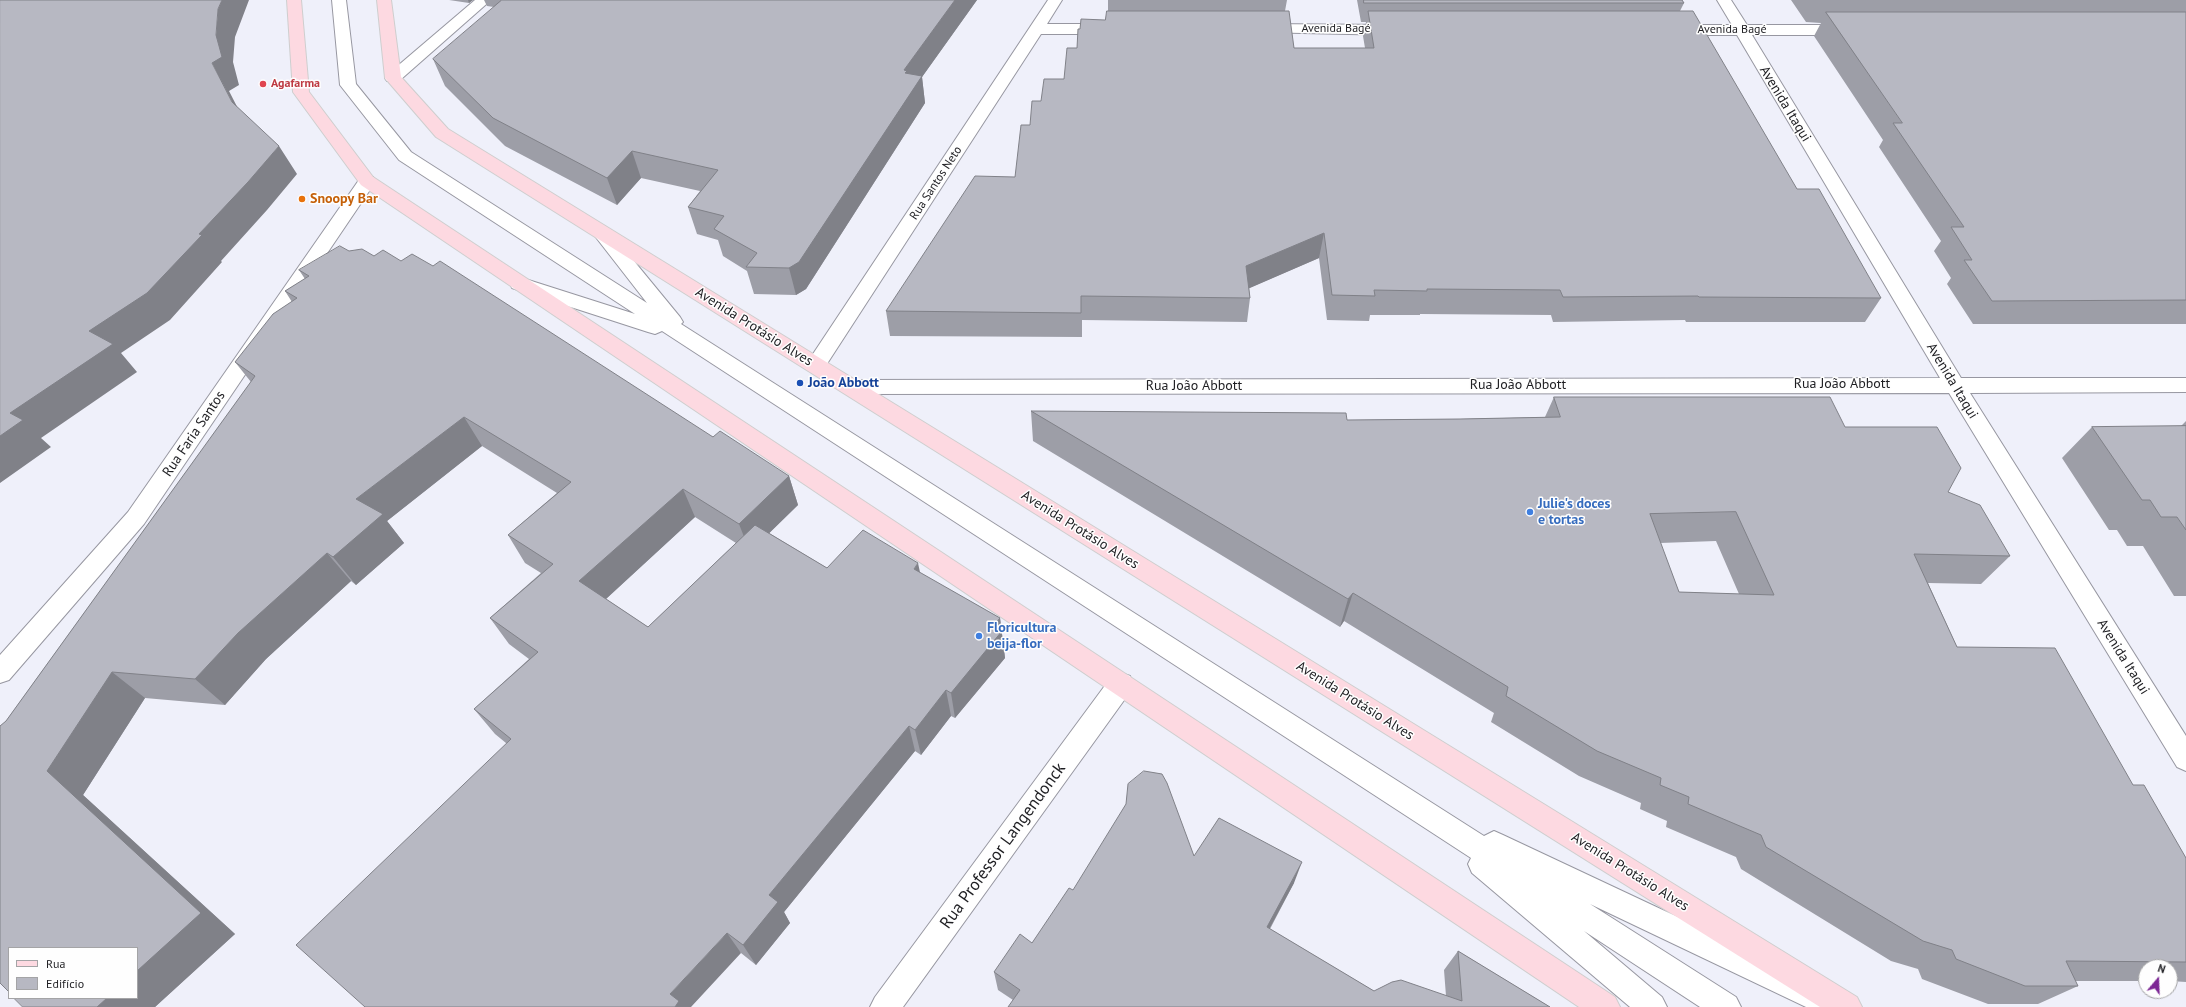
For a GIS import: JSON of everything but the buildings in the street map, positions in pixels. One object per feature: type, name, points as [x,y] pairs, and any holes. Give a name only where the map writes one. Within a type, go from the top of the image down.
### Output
[{"type":"main road","points":[[294,0],[301,92],[367,181],[1605,1007]]},
{"type":"main road","points":[[384,0],[393,78]]},
{"type":"main road","name":"Avenida Protásio Alves","points":[[393,78],[442,133],[1847,1007]]},
{"type":"street","points":[[339,0],[348,85],[405,156],[1726,1007]]},
{"type":"street","points":[[393,78],[484,0]]},
{"type":"street","name":"Rua Santos Neto","points":[[816,365],[1056,0]]},
{"type":"street","name":"Avenida Itaqui","points":[[1724,0],[1954,384],[2186,759]]},
{"type":"street","points":[[1038,29],[1126,29]]},
{"type":"street","name":"Avenida Bagé","points":[[1246,29],[1413,30]]},
{"type":"street","name":"Avenida Bagé","points":[[1661,30],[1860,30]]},
{"type":"street","name":"Rua Faria Santos","points":[[0,672],[136,518],[367,181]]},
{"type":"street","points":[[600,231],[685,336]]},
{"type":"street","points":[[520,283],[685,336]]},
{"type":"street","name":"Rua João Abbott","points":[[850,387],[1954,384],[2186,385]]},
{"type":"street","name":"Rua Professor Langendonck","points":[[885,1007],[1121,684]]},
{"type":"street","points":[[1413,805],[1652,1007]]},
{"type":"street","points":[[1413,805],[1838,1007]]},
{"type":"place","name":"Agafarma","points":[[263,84]]},
{"type":"place","name":"Snoopy Bar","points":[[302,199]]},
{"type":"place","name":"João Abbott","points":[[800,383]]},
{"type":"place","name":"Julie's doces e tortas","points":[[1530,512]]},
{"type":"place","name":"Floricultura beija-flor","points":[[979,636]]}]
